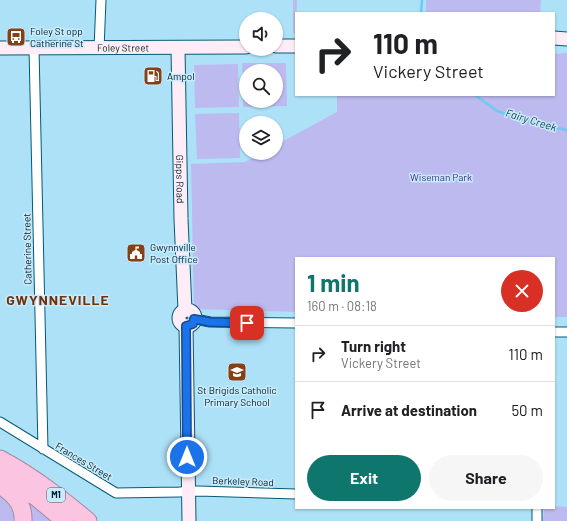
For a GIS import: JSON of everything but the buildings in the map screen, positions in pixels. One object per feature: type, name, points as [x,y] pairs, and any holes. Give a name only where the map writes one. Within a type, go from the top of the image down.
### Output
[{"type":"highway","points":[[0,456],[22,470]]},
{"type":"highway","name":"M1","points":[[0,459],[22,470],[63,500],[88,521]]},
{"type":"highway","name":"M1","points":[[0,475],[36,498],[65,521]]},
{"type":"highway","points":[[0,485],[19,501],[23,513],[23,521]]},
{"type":"main road","points":[[555,38],[567,39]]},
{"type":"main road","points":[[283,46],[295,46]]},
{"type":"main road","name":"Foley Street","points":[[0,48],[239,47]]},
{"type":"main road","name":"Gipps Road","points":[[178,48],[181,219],[189,319],[189,521]]},
{"type":"street","points":[[99,48],[101,0]]},
{"type":"street","name":"Catherine Street","points":[[34,48],[43,449]]},
{"type":"street","points":[[189,319],[210,322],[295,323]]},
{"type":"street","points":[[555,332],[567,332]]},
{"type":"street","name":"Frances Street","points":[[0,422],[116,493],[188,491]]},
{"type":"street","name":"Berkeley Road","points":[[188,491],[295,494]]},
{"type":"street","points":[[537,509],[537,521]]},
{"type":"green space","points":[[293,0],[297,0],[297,12],[295,12],[295,33],[293,33]]},
{"type":"green space","points":[[426,0],[541,0],[540,12],[426,12]]},
{"type":"green space","name":"Wiseman Park","points":[[567,53],[567,317],[555,317],[555,257],[295,257],[295,312],[194,309],[191,164],[245,162],[249,160],[283,160],[283,141],[337,112],[337,96],[555,96],[555,54]]},
{"type":"green space","points":[[286,63],[287,106],[283,106],[283,64],[242,64]]},
{"type":"green space","points":[[238,64],[239,107],[195,108],[194,65]]},
{"type":"green space","points":[[239,113],[239,158],[197,159],[195,114]]},
{"type":"green space","points":[[0,496],[9,502],[14,517],[13,521],[0,521]]},
{"type":"green space","points":[[22,496],[51,521],[28,521]]},
{"type":"green space","points":[[555,506],[567,507],[567,521],[543,521],[544,509],[555,509]]},
{"type":"waterway","name":"Fairy Creek","points":[[421,12],[422,0]]},
{"type":"waterway","name":"Fairy Creek","points":[[476,96],[497,111],[567,131]]},
{"type":"place","name":"Foley St opp Catherine St","points":[[16,37]]},
{"type":"place","name":"Ampol","points":[[153,76]]},
{"type":"place","name":"Gwynnville Post Office","points":[[136,253]]},
{"type":"place","name":"St Brigids Catholic Primary School","points":[[237,372]]},
{"type":"district","name":"GWYNNEVILLE","points":[[58,300]]},
{"type":"route","points":[[187,457],[186,326],[193,324],[194,319],[210,322],[247,323]]}]
